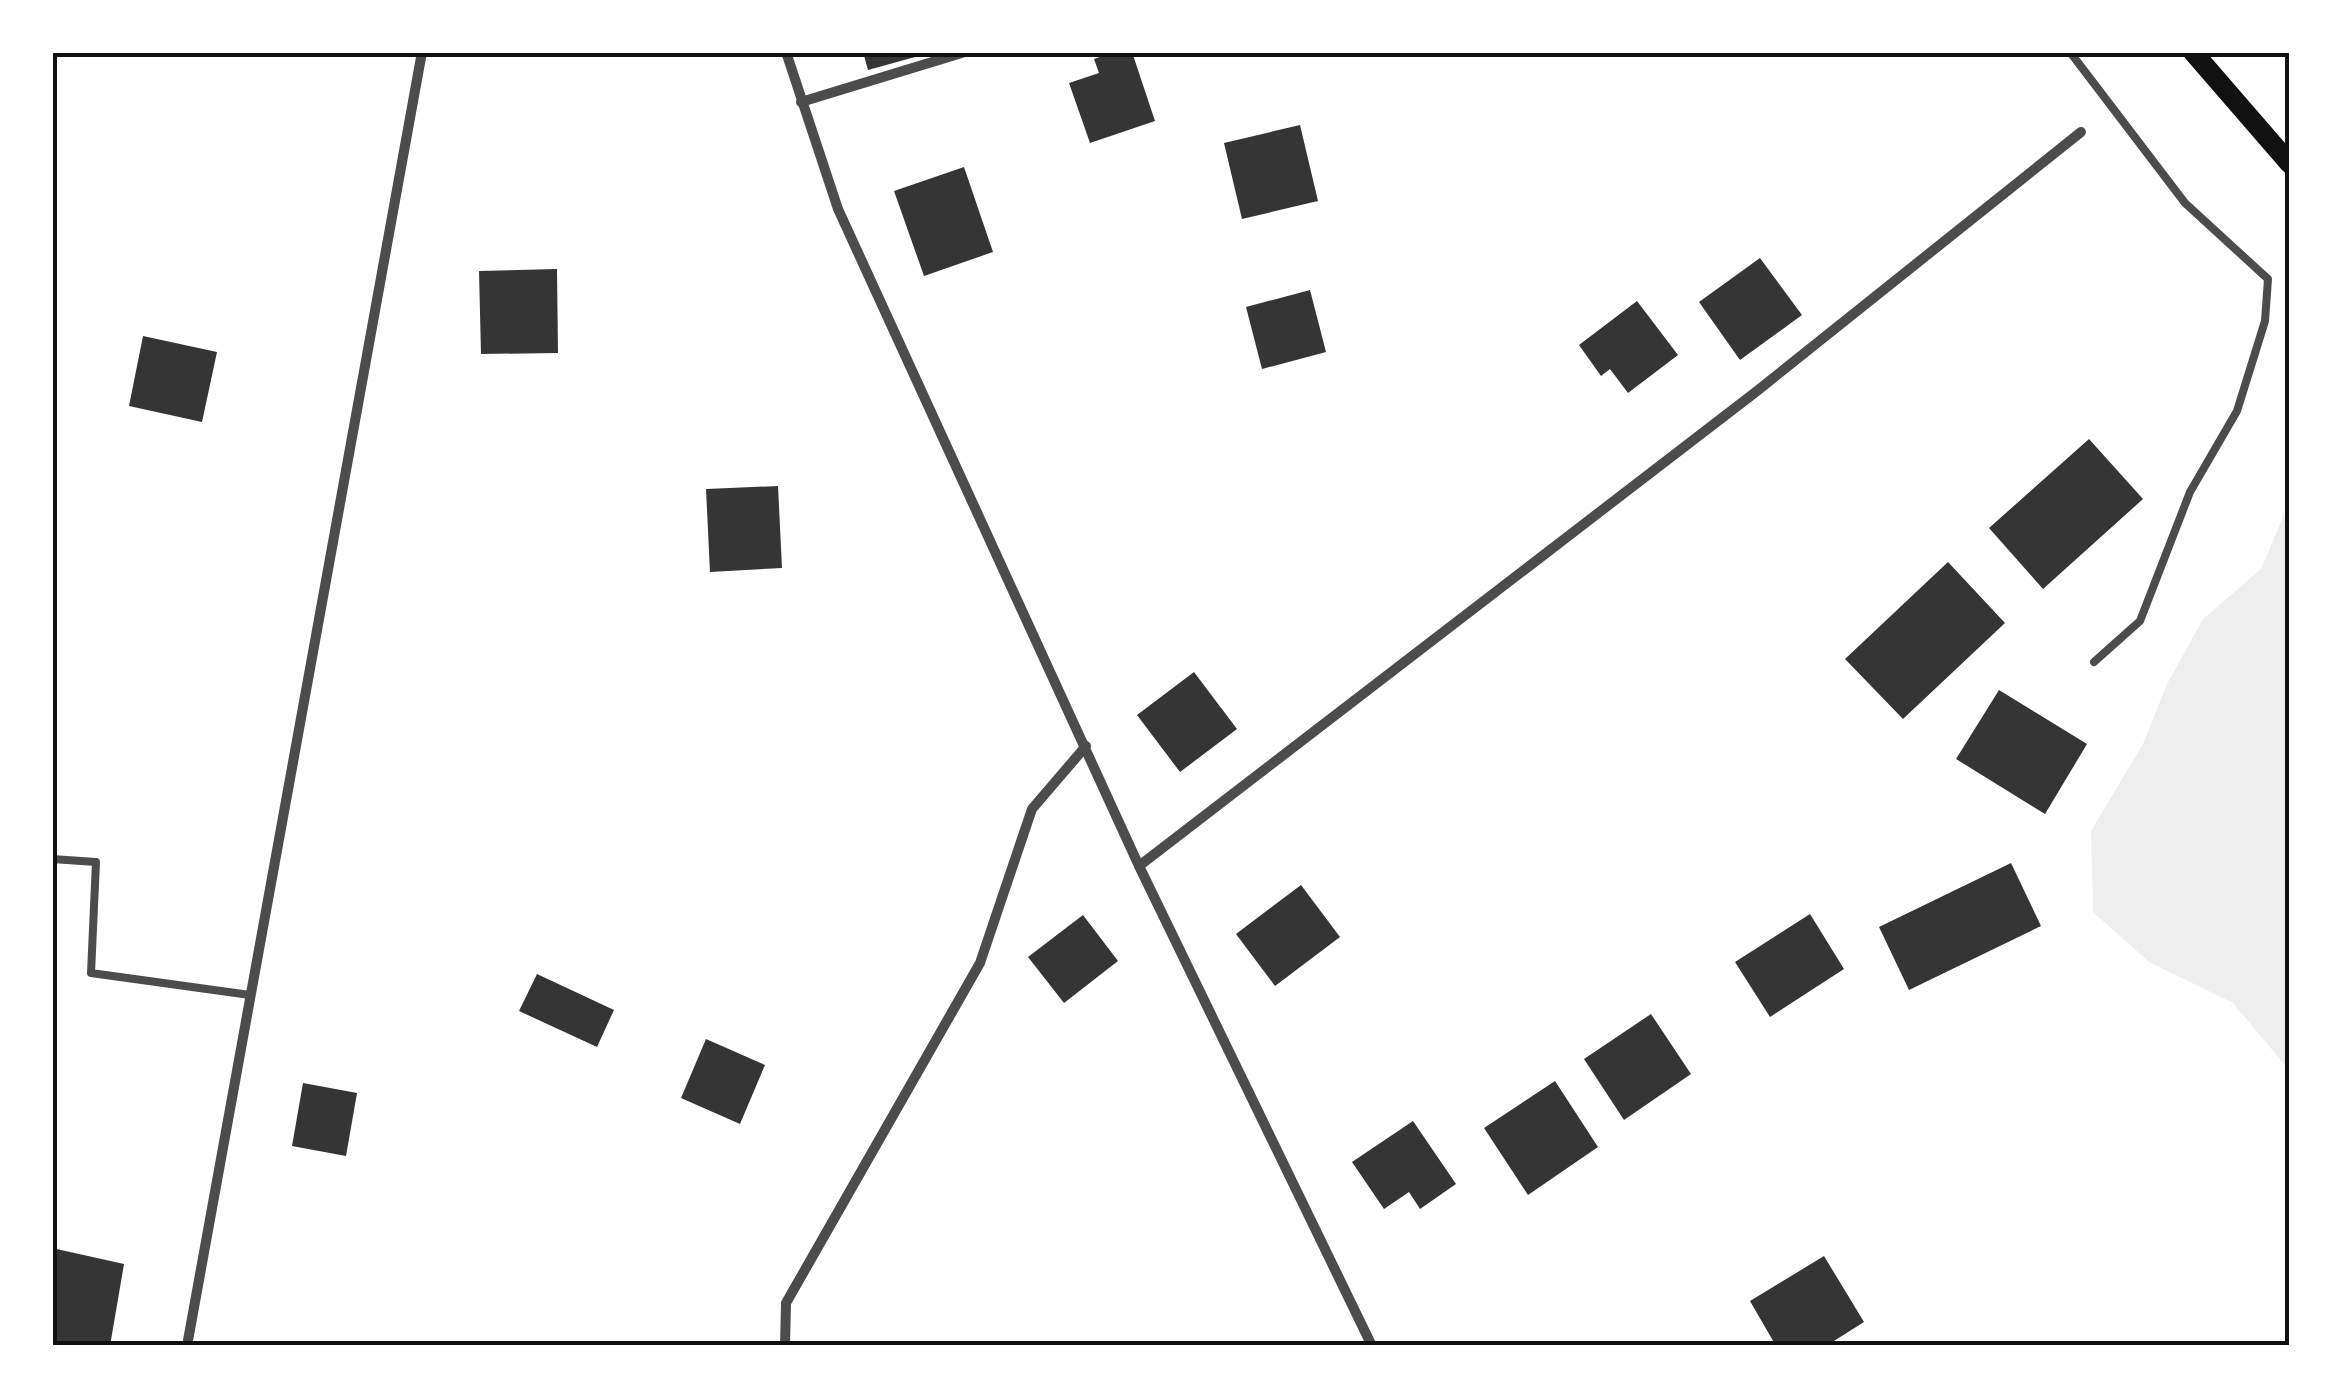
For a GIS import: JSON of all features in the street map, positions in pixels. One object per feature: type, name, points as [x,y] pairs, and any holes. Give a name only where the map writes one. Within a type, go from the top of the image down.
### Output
[{"type":"main road","points":[[2193,52],[2290,164]]},
{"type":"street","points":[[187,1346],[422,52]]},
{"type":"street","points":[[786,52],[838,209],[1139,866],[1372,1346]]},
{"type":"street","points":[[802,102],[965,52]]},
{"type":"street","points":[[1139,866],[1757,390],[2082,132]]},
{"type":"street","points":[[785,1346],[786,1302],[980,963],[1032,809],[1086,746]]},
{"type":"lane","points":[[2070,52],[2185,203],[2268,279],[2264,320],[2237,411],[2190,492],[2140,621],[2094,662]]},
{"type":"lane","points":[[52,860],[96,862],[90,973],[250,995]]},
{"type":"shaded area","points":[[2289,503],[2290,1070],[2233,1003],[2149,962],[2093,912],[2091,831],[2143,744],[2167,684],[2203,619],[2261,569]]},
{"type":"building","points":[[863,52],[925,52],[926,54],[868,70]]},
{"type":"building","points":[[1114,52],[1132,52],[1155,121],[1090,143],[1069,83],[1099,73],[1094,59]]},
{"type":"building","points":[[1300,125],[1318,201],[1242,219],[1224,143]]},
{"type":"building","points":[[964,167],[993,252],[924,276],[894,191]]},
{"type":"building","points":[[1760,258],[1802,315],[1740,360],[1699,302]]},
{"type":"building","points":[[557,269],[558,353],[481,354],[479,271]]},
{"type":"building","points":[[1310,290],[1326,352],[1262,369],[1246,307]]},
{"type":"building","points":[[1637,301],[1678,355],[1628,393],[1610,369],[1601,376],[1579,345]]},
{"type":"building","points":[[143,336],[217,352],[202,422],[129,406]]},
{"type":"building","points":[[2089,439],[2143,499],[2043,589],[1989,528]]},
{"type":"building","points":[[778,486],[782,568],[710,572],[706,489]]},
{"type":"building","points":[[1948,562],[2005,623],[1903,719],[1845,659]]},
{"type":"building","points":[[1194,672],[1237,729],[1180,772],[1137,715]]},
{"type":"building","points":[[1999,690],[2087,744],[2045,814],[1956,759]]},
{"type":"building","points":[[2011,863],[2041,926],[1909,990],[1879,927]]},
{"type":"building","points":[[1301,885],[1340,937],[1275,986],[1236,934]]},
{"type":"building","points":[[1810,914],[1844,969],[1770,1017],[1735,962]]},
{"type":"building","points":[[1083,915],[1118,961],[1064,1003],[1028,957]]},
{"type":"building","points":[[537,974],[614,1010],[597,1047],[519,1011]]},
{"type":"building","points":[[1651,1014],[1691,1074],[1624,1120],[1584,1059]]},
{"type":"building","points":[[706,1039],[765,1065],[740,1124],[681,1098]]},
{"type":"building","points":[[1555,1081],[1598,1147],[1528,1195],[1484,1128]]},
{"type":"building","points":[[303,1083],[357,1093],[346,1156],[292,1146]]},
{"type":"building","points":[[1413,1121],[1456,1184],[1420,1209],[1409,1192],[1384,1209],[1352,1162]]},
{"type":"building","points":[[52,1248],[124,1264],[110,1346],[52,1346]]},
{"type":"building","points":[[1824,1256],[1864,1322],[1826,1346],[1776,1346],[1750,1301]]}]
